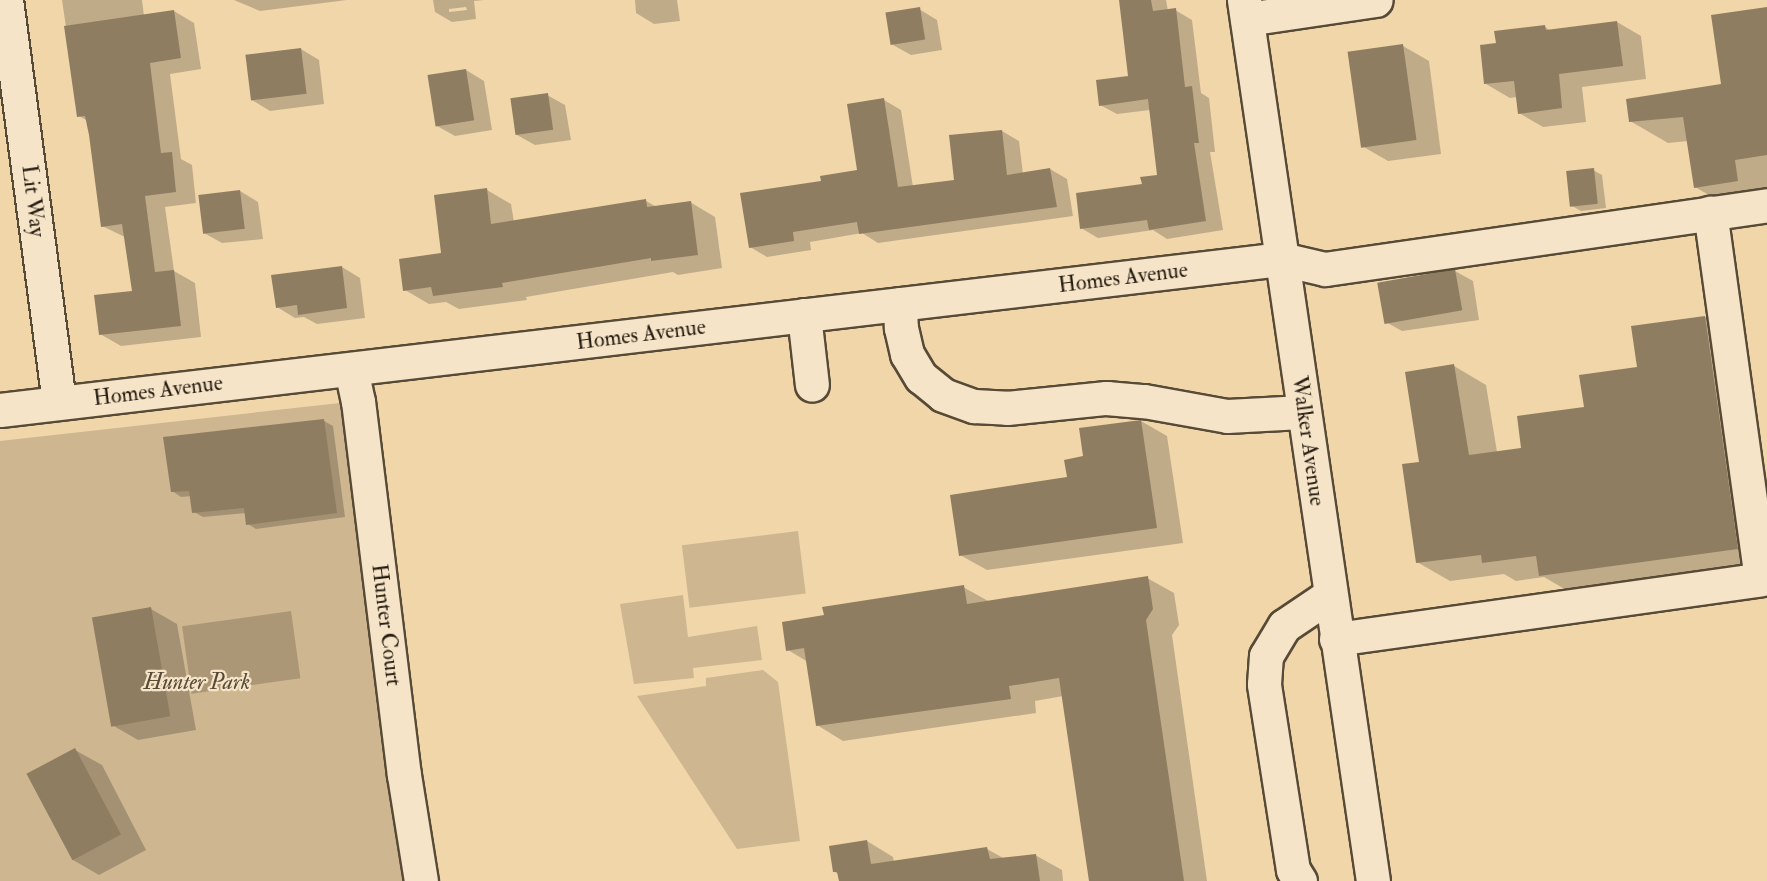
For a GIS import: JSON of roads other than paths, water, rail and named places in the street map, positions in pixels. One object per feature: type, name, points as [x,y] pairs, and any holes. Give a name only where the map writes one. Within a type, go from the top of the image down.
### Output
[{"type":"street","name":"Lit Way","points":[[6,0],[59,402]]},
{"type":"street","points":[[1246,10],[1376,0]]},
{"type":"street","name":"Walker Avenue","points":[[1246,10],[1373,881]]},
{"type":"street","name":"Homes Avenue","points":[[0,410],[1282,259],[1325,269],[1767,205]]},
{"type":"street","points":[[1336,639],[1761,579],[1710,213]]},
{"type":"street","points":[[900,304],[901,328],[907,354],[921,377],[943,395],[974,406],[1007,408],[1106,398],[1144,400],[1227,416],[1304,412]]},
{"type":"street","points":[[804,315],[812,385]]},
{"type":"street","name":"Hunter Court","points":[[351,369],[358,401],[404,774],[421,881]]},
{"type":"street","points":[[1300,881],[1293,870],[1264,684],[1266,656],[1284,626],[1330,595]]},
{"type":"park label","name":"Hunter Park","points":[[197,683]]}]
